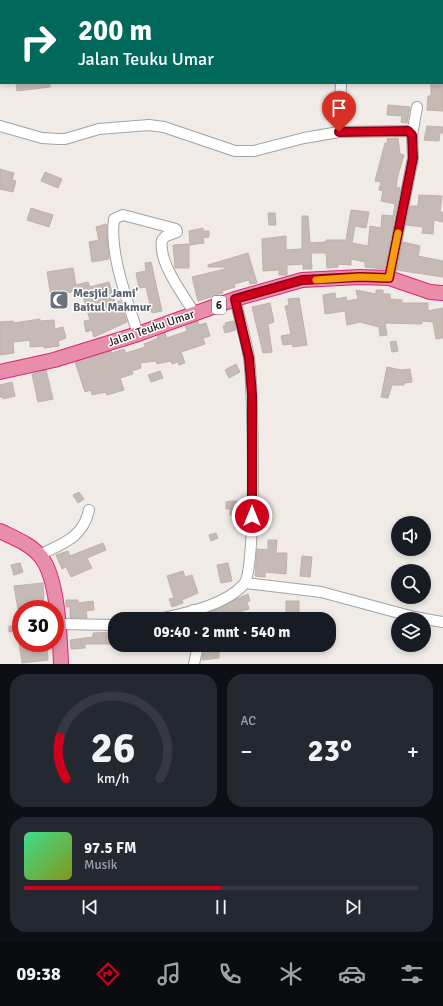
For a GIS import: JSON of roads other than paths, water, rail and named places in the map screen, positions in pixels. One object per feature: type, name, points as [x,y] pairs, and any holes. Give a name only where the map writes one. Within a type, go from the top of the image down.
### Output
[{"type":"highway","name":"Jalan Teuku Umar","points":[[0,372],[54,360],[138,334],[235,299],[302,280],[360,277],[389,278],[430,292],[443,293]]},
{"type":"highway","points":[[0,531],[17,538],[39,555],[47,565],[55,600]]},
{"type":"highway","points":[[60,652],[61,664]]},
{"type":"street","points":[[339,132],[341,84]]},
{"type":"street","points":[[389,278],[413,158],[412,135],[417,106]]},
{"type":"street","points":[[0,126],[42,138],[65,139],[99,129],[149,125],[164,127],[235,150],[254,151],[304,138],[339,132],[408,131],[412,135]]},
{"type":"street","points":[[138,334],[120,277],[114,228],[114,219],[119,216],[123,215],[152,224],[173,227],[176,230],[177,232],[166,236],[162,240],[161,252],[168,268],[195,314]]},
{"type":"street","points":[[199,612],[226,599],[245,583],[250,572],[252,531],[252,395],[249,358],[235,299]]},
{"type":"street","points":[[39,555],[75,536],[86,523],[89,510]]},
{"type":"street","points":[[245,583],[321,592],[414,617],[443,622]]},
{"type":"street","points":[[64,624],[108,625]]},
{"type":"street","points":[[194,664],[197,652]]},
{"type":"place","name":"Mesjid Jami' Baitul Makmur","points":[[59,300]]}]
